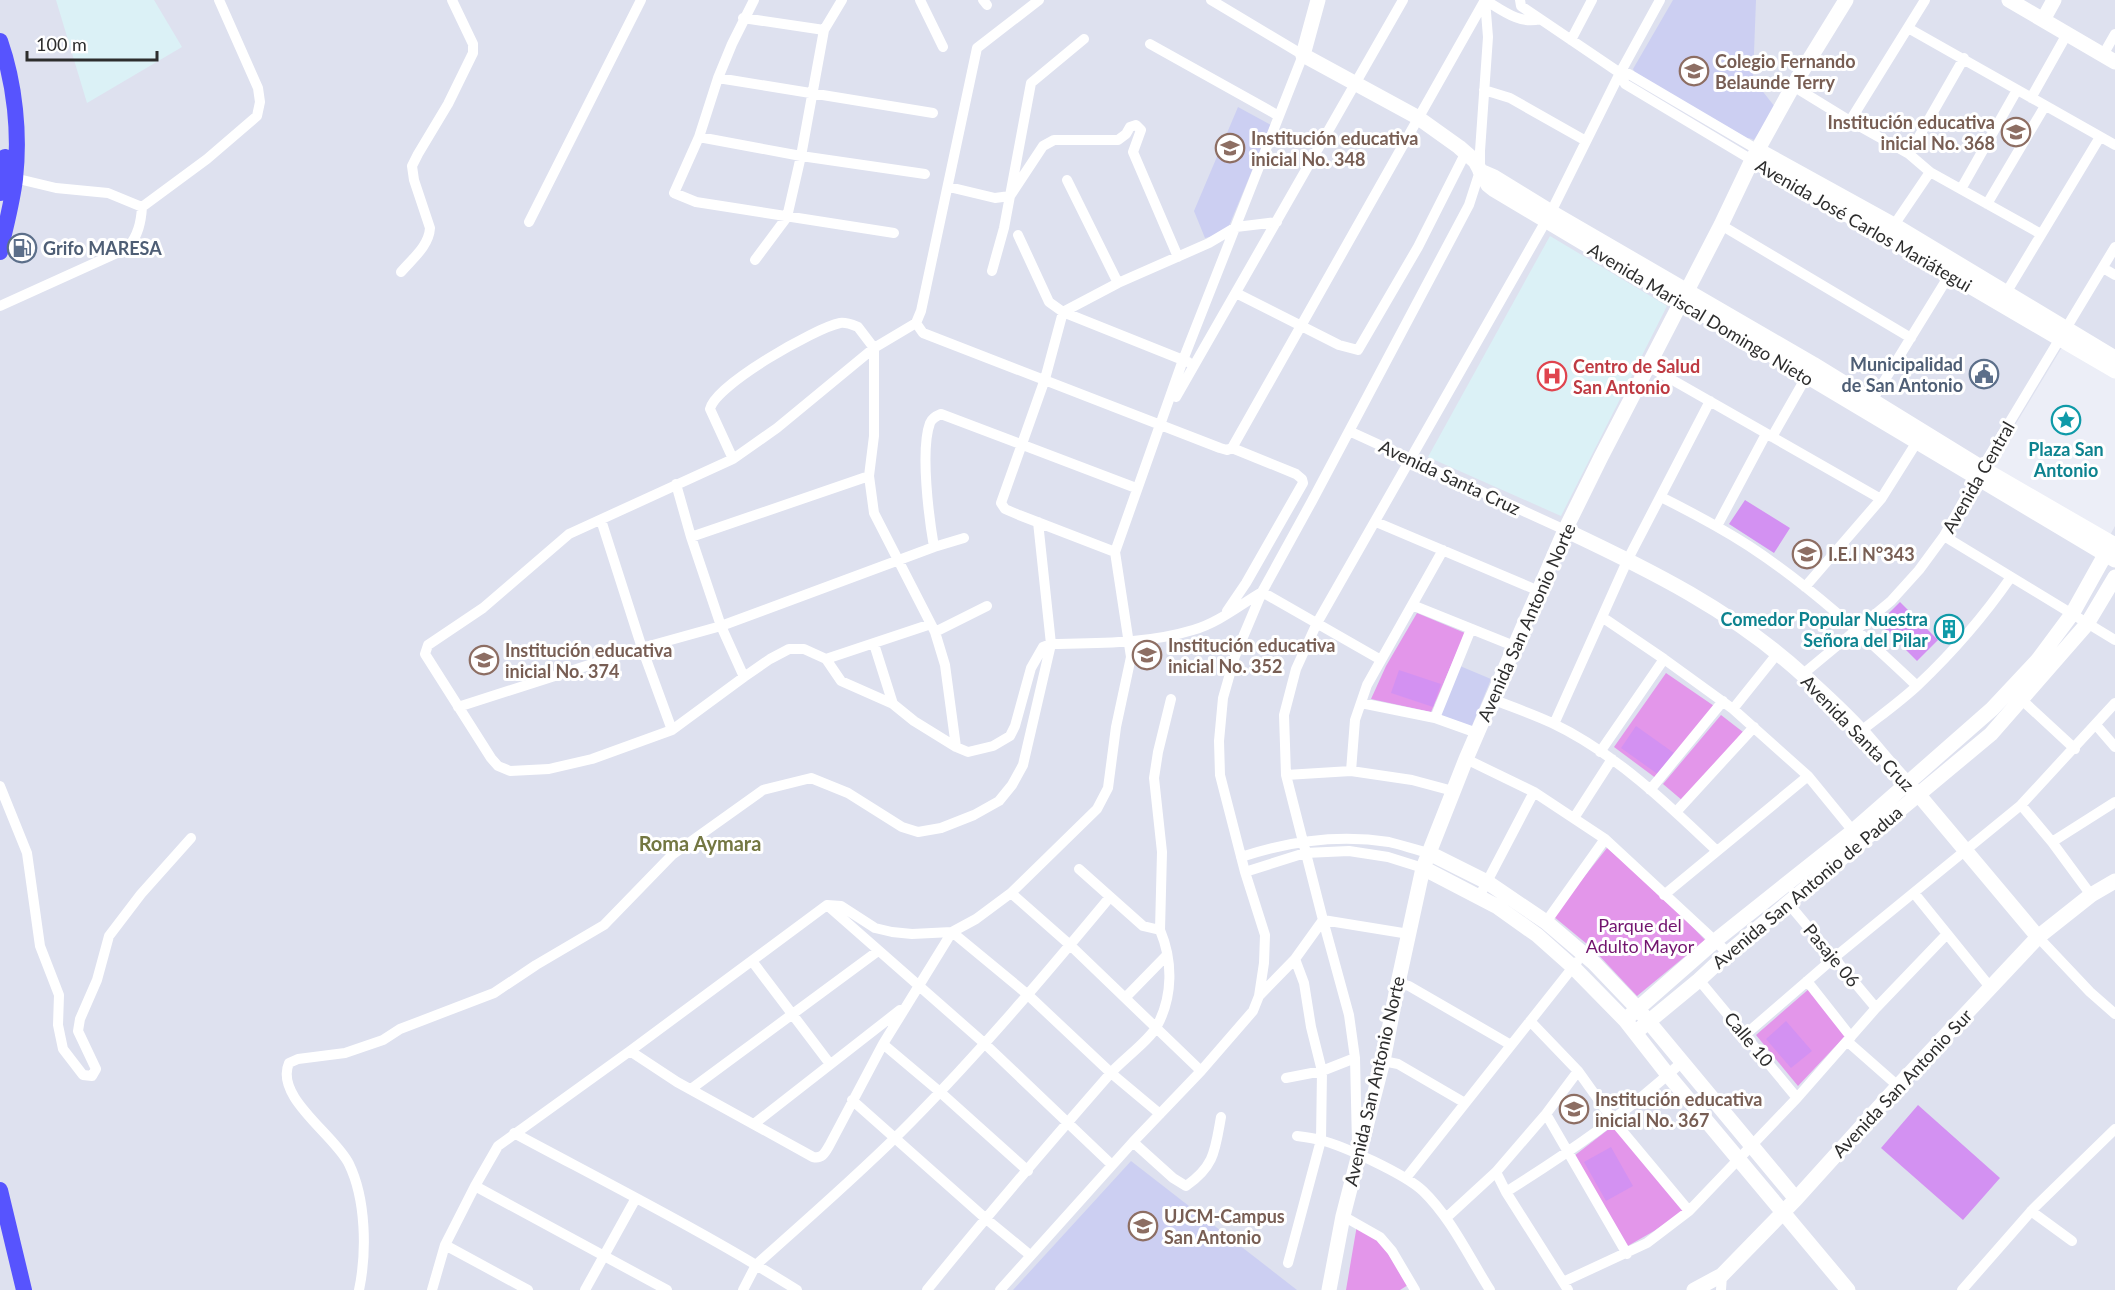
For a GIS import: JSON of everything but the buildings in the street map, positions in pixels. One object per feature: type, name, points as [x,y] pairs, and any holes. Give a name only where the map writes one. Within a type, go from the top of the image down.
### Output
[{"type":"main road","points":[[0,41],[18,133],[9,177],[0,252]]},
{"type":"main road","points":[[0,70],[4,92],[9,177],[0,193]]},
{"type":"main road","points":[[0,1190],[24,1290]]},
{"type":"main road","points":[[0,1233],[14,1290]]},
{"type":"street","points":[[142,207],[207,159],[257,116],[261,102],[258,88],[219,0]]},
{"type":"street","points":[[401,272],[427,242],[430,234],[412,166],[448,105],[473,53],[473,44],[452,0]]},
{"type":"street","points":[[529,222],[641,0]]},
{"type":"street","points":[[754,0],[743,18],[718,78],[699,138],[674,192],[696,202],[894,233]]},
{"type":"street","points":[[755,260],[787,218],[824,30],[842,0]]},
{"type":"street","points":[[1039,0],[977,48],[949,187],[921,311],[916,323],[874,348],[777,428],[733,459],[569,534],[483,608],[428,645],[425,654],[490,758],[498,766],[510,771],[549,770],[592,759],[672,730],[744,676],[770,658],[789,649],[804,649],[826,659],[841,681],[893,704],[914,721],[968,752],[993,746],[1010,736],[1015,726],[1031,668],[1043,647],[1051,644],[1130,642],[1194,630],[1224,616],[1262,592]]},
{"type":"street","name":"Avenida Mariscal Domingo Nieto","points":[[1211,0],[1303,55],[1417,117],[1466,152],[1480,171],[1494,177],[1548,217],[1810,370],[1979,473],[2112,548]]},
{"type":"street","points":[[432,1290],[445,1245],[498,1146],[827,905],[841,906],[875,928],[892,932],[912,934],[952,932],[976,919],[1011,893],[1097,809],[1108,788],[1116,727],[1131,657],[1115,552],[1136,488],[1188,362],[1236,227],[1303,55],[1318,0]]},
{"type":"street","points":[[1188,362],[1236,293],[1403,0]]},
{"type":"street","points":[[1485,0],[1523,21],[1540,19]]},
{"type":"street","points":[[1000,1290],[1133,1142],[1201,1071],[1252,1011],[1259,996],[1264,963],[1264,934],[1220,775],[1223,698],[1235,656],[1262,592],[1469,205],[1480,171],[1488,37],[1485,0]]},
{"type":"street","points":[[1232,448],[1485,0]]},
{"type":"street","name":"Avenida José Carlos Mariátegui","points":[[1520,0],[1521,6],[1620,73],[1629,74],[1755,155],[1888,229],[2062,334],[2115,358]]},
{"type":"street","points":[[1571,40],[1592,0]]},
{"type":"street","points":[[1357,1155],[1355,1058],[1349,1016],[1286,775],[1284,715],[1296,669],[1317,623],[1548,217],[1620,73],[1660,0]]},
{"type":"street","name":"Avenida San Antonio Norte","points":[[1329,1290],[1357,1155],[1383,1061],[1423,868],[1453,791],[1565,530],[1755,155],[1793,86],[1846,0]]},
{"type":"street","points":[[1850,122],[1925,0]]},
{"type":"street","points":[[2009,0],[2109,58],[2115,34]]},
{"type":"street","points":[[2043,20],[2054,0]]},
{"type":"street","points":[[924,1],[943,47]]},
{"type":"street","points":[[743,18],[824,30]]},
{"type":"street","points":[[1908,28],[2115,146]]},
{"type":"street","points":[[2031,98],[2067,34]]},
{"type":"street","points":[[992,271],[1010,196],[1031,83],[1084,39]]},
{"type":"street","points":[[1150,44],[1279,116]]},
{"type":"street","points":[[1909,154],[1964,58]]},
{"type":"street","points":[[718,78],[933,113]]},
{"type":"street","points":[[1793,86],[1850,122],[1909,154],[1930,172],[2041,234]]},
{"type":"street","points":[[1484,90],[1510,98],[1586,141]]},
{"type":"street","points":[[1962,189],[2017,90]]},
{"type":"street","points":[[1987,204],[2045,106]]},
{"type":"street","points":[[949,187],[995,198],[1010,196],[1043,146],[1054,140],[1119,140],[1130,127],[1136,126],[1141,130],[1133,152],[1178,257]]},
{"type":"street","points":[[2006,293],[2100,137]]},
{"type":"street","points":[[699,138],[925,174]]},
{"type":"street","points":[[1236,293],[1300,326],[1353,350],[1358,350],[1418,247],[1466,152]]},
{"type":"street","points":[[1888,229],[1930,172]]},
{"type":"street","points":[[9,177],[56,188],[108,193],[142,207]]},
{"type":"street","points":[[1067,180],[1118,283]]},
{"type":"street","points":[[0,306],[128,249],[141,225],[142,207]]},
{"type":"street","points":[[1115,552],[1005,509],[1002,503],[1045,379],[1063,312],[1118,283],[1209,243],[1236,227],[1277,222]]},
{"type":"street","points":[[1721,225],[1911,338]]},
{"type":"street","points":[[1018,235],[1049,302],[1063,312],[1188,362]]},
{"type":"street","name":"Avenida Central","points":[[1803,674],[1891,601],[1919,570],[1944,536],[1979,473],[2115,247]]},
{"type":"street","points":[[2103,268],[2115,275]]},
{"type":"street","points":[[1868,406],[1953,269]]},
{"type":"street","name":"Avenida José Carlos Mariátegui","points":[[1953,269],[2006,293],[2115,371]]},
{"type":"street","points":[[733,459],[710,409],[715,398],[748,372],[787,347],[840,323],[858,327],[874,348],[874,436],[869,476],[874,513],[933,628],[945,665],[956,747]]},
{"type":"street","points":[[916,323],[923,333],[1227,450],[1232,448],[1296,474],[1303,483],[1246,583],[1224,616]]},
{"type":"street","points":[[1648,366],[1881,499]]},
{"type":"street","points":[[1717,526],[1810,370]]},
{"type":"street","points":[[1554,724],[1628,559],[1710,401]]},
{"type":"street","points":[[934,547],[928,512],[926,448],[930,423],[934,417],[941,414],[1136,488]]},
{"type":"street","name":"Avenida Santa Cruz","points":[[1349,431],[1628,559],[1680,586],[1724,614],[1777,654],[1803,674],[1861,731],[2038,938],[2090,992],[2115,1014]]},
{"type":"street","points":[[1805,587],[1881,499],[1920,437]]},
{"type":"street","points":[[691,537],[869,476]]},
{"type":"street","points":[[676,484],[721,626],[744,676]]},
{"type":"street","points":[[1661,497],[1717,526],[1805,587],[1858,630],[1917,686]]},
{"type":"street","points":[[601,520],[642,648],[672,730]]},
{"type":"street","points":[[359,1290],[364,1268],[363,1229],[358,1190],[348,1163],[325,1132],[308,1116],[288,1087],[285,1078],[289,1063],[298,1059],[345,1053],[383,1040],[400,1029],[494,993],[604,925],[672,855],[763,790],[811,778],[848,794],[902,827],[918,832],[941,828],[974,815],[999,801],[1012,785],[1023,765],[1051,644],[1038,522]]},
{"type":"street","points":[[1376,522],[1539,591]]},
{"type":"street","points":[[1944,536],[2115,640]]},
{"type":"street","points":[[458,707],[642,648],[721,626],[964,538]]},
{"type":"street","name":"Avenida San Antonio de Padua","points":[[1636,1032],[1788,903],[1912,789],[1992,709],[2037,661],[2072,614],[2112,548]]},
{"type":"street","points":[[1351,771],[1355,720],[1367,685],[1443,550]]},
{"type":"street","points":[[1861,731],[1917,686],[1966,637],[1991,607],[2011,577]]},
{"type":"street","name":"Avenida San Antonio de Padua","points":[[1626,1020],[1716,940],[1853,831],[1991,734],[2087,624],[2115,577]]},
{"type":"street","points":[[1262,592],[1380,660]]},
{"type":"street","points":[[1412,605],[1514,646]]},
{"type":"street","points":[[826,659],[933,628],[987,606]]},
{"type":"street","points":[[1602,617],[1733,709],[1808,776],[1853,831]]},
{"type":"street","points":[[1435,718],[1471,629]]},
{"type":"street","points":[[874,644],[893,704]]},
{"type":"street","points":[[1733,709],[1777,654]]},
{"type":"street","points":[[1600,752],[1664,659]]},
{"type":"street","points":[[927,1290],[985,1218],[1111,1073],[1156,1028],[1168,997],[1170,982],[1167,955],[1160,930],[1162,852],[1154,778],[1171,699]]},
{"type":"street","points":[[1492,699],[1554,724],[1612,759],[1676,812],[1717,851]]},
{"type":"street","points":[[2022,700],[2075,749]]},
{"type":"street","points":[[1650,790],[1723,701]]},
{"type":"street","points":[[1361,703],[1435,718],[1477,733]]},
{"type":"street","points":[[1746,1034],[1835,957],[2021,806],[2115,703]]},
{"type":"street","points":[[2096,724],[2115,747]]},
{"type":"street","points":[[1676,812],[1754,728]]},
{"type":"street","points":[[1466,759],[1534,792],[1605,840],[1728,952]]},
{"type":"street","points":[[1574,819],[1612,759]]},
{"type":"street","points":[[1286,775],[1351,771],[1412,780],[1453,791]]},
{"type":"street","points":[[1664,895],[1808,776]]},
{"type":"street","points":[[0,786],[27,853],[39,946],[59,995],[58,1025],[63,1048],[83,1075],[92,1076],[96,1069],[78,1031],[80,1019],[97,980],[109,936],[141,894],[191,838]]},
{"type":"street","points":[[1479,897],[1534,792]]},
{"type":"street","points":[[2052,842],[2115,802]]},
{"type":"street","points":[[2021,806],[2052,842],[2091,895]]},
{"type":"street","points":[[1241,857],[1270,847],[1302,841],[1348,838],[1390,843],[1429,854],[1487,882],[1546,922],[1583,954],[1638,1009],[1796,1199]]},
{"type":"street","points":[[1546,922],[1605,840]]},
{"type":"street","points":[[1245,872],[1305,853],[1349,851],[1388,857],[1423,868],[1479,897],[1537,935],[1626,1020],[1668,1075],[1848,1290]]},
{"type":"street","points":[[1079,869],[1143,926],[1160,930]]},
{"type":"street","name":"Avenida San Antonio Sur","points":[[1694,1290],[1721,1282],[1898,1086],[2038,938],[2091,895],[2115,881]]},
{"type":"street","points":[[1011,893],[1070,945],[1201,1071]]},
{"type":"street","points":[[1914,893],[1990,987]]},
{"type":"street","points":[[743,1290],[756,1265],[894,1139],[940,1092],[1110,897]]},
{"type":"street","name":"Pasaje 06","points":[[1788,903],[1876,1008]]},
{"type":"street","points":[[827,905],[984,1043],[1113,1165]]},
{"type":"street","points":[[1323,920],[1408,934]]},
{"type":"street","points":[[1259,996],[1295,959],[1323,920]]},
{"type":"street","points":[[630,1051],[691,1089],[813,1157],[820,1158],[829,1146],[883,1044],[952,932]]},
{"type":"street","points":[[952,932],[1027,994],[1111,1073],[1160,1114]]},
{"type":"street","points":[[1496,1172],[1506,1192],[1565,1286],[1627,1254],[1647,1243],[1689,1211],[1797,1098],[1876,1008],[1946,935]]},
{"type":"street","points":[[691,1089],[878,951]]},
{"type":"street","points":[[1406,1178],[1583,954]]},
{"type":"street","points":[[1125,998],[1167,955]]},
{"type":"street","points":[[1288,1263],[1321,1140],[1322,1071],[1311,1027],[1304,983],[1295,959]]},
{"type":"street","points":[[752,961],[830,1064]]},
{"type":"street","name":"Calle 10","points":[[1699,980],[1797,1098]]},
{"type":"street","points":[[1807,981],[1850,1039],[1898,1086]]},
{"type":"street","points":[[1398,983],[1409,986],[1511,1045]]},
{"type":"street","points":[[754,1124],[906,1006]]},
{"type":"street","points":[[1530,1022],[1578,1071],[1612,1120],[1689,1211]]},
{"type":"street","points":[[883,1044],[1028,1171]]},
{"type":"street","points":[[1286,1078],[1322,1071],[1355,1058]]},
{"type":"street","points":[[1383,1061],[1398,1064],[1466,1103]]},
{"type":"street","points":[[1506,1192],[1568,1153],[1682,1062]]},
{"type":"street","points":[[1446,1218],[1496,1172],[1578,1071]]},
{"type":"street","points":[[852,1100],[894,1139],[1030,1255]]},
{"type":"street","points":[[1545,1114],[1627,1254]]},
{"type":"street","points":[[1133,1142],[1173,1178],[1186,1186],[1200,1176],[1215,1154],[1221,1118]]},
{"type":"street","points":[[1962,1290],[2031,1211],[2115,1129]]},
{"type":"street","points":[[514,1133],[636,1198],[797,1290]]},
{"type":"street","points":[[1297,1136],[1321,1140],[1406,1178],[1422,1191],[1446,1218],[1490,1290]]},
{"type":"street","points":[[475,1186],[667,1290]]},
{"type":"street","points":[[585,1290],[636,1198]]},
{"type":"street","points":[[2031,1211],[2072,1240]]},
{"type":"street","points":[[1343,1216],[1380,1238],[1392,1251],[1410,1289]]},
{"type":"street","points":[[445,1245],[528,1290]]},
{"type":"shaded area","points":[[56,0],[154,0],[182,47],[87,103]]},
{"type":"shaded area","name":"Colegio Fernando Belaunde Terry","points":[[1673,0],[1756,0],[1753,79],[1775,107],[1754,140],[1749,138],[1743,140],[1635,73],[1633,69]]},
{"type":"shaded area","points":[[1238,107],[1271,125],[1226,233],[1205,238],[1194,211]]},
{"type":"shaded area","name":"Centro de Salud San Antonio","points":[[1550,236],[1667,306],[1561,516],[1428,457]]},
{"type":"shaded area","name":"Plaza San Antonio","points":[[2067,348],[2115,376],[2115,526],[2109,537],[1991,465],[2061,349]]},
{"type":"shaded area","points":[[1745,500],[1790,528],[1774,553],[1729,524]]},
{"type":"shaded area","points":[[1900,602],[1938,640],[1917,661],[1879,623]]},
{"type":"shaded area","points":[[1460,666],[1491,679],[1471,728],[1440,716]]},
{"type":"shaded area","points":[[1399,670],[1441,684],[1433,707],[1391,693]]},
{"type":"shaded area","points":[[1636,726],[1674,753],[1659,775],[1621,748]]},
{"type":"shaded area","points":[[1786,1021],[1812,1051],[1791,1068],[1766,1039]]},
{"type":"shaded area","points":[[1918,1105],[2000,1178],[1963,1220],[1881,1148]]},
{"type":"shaded area","points":[[1611,1147],[1633,1186],[1606,1201],[1584,1162]]},
{"type":"shaded area","name":"UJCM-Campus San Antonio","points":[[1131,1161],[1297,1290],[1013,1290]]},
{"type":"green space","points":[[1417,613],[1465,633],[1431,712],[1371,699],[1386,666]]},
{"type":"green space","points":[[1666,673],[1717,708],[1657,779],[1614,747]]},
{"type":"green space","points":[[1721,715],[1743,732],[1683,801],[1663,784]]},
{"type":"green space","name":"Parque del Adulto Mayor","points":[[1607,848],[1662,895],[1705,940],[1637,996],[1593,949],[1553,916]]},
{"type":"green space","points":[[1810,988],[1847,1034],[1798,1086],[1756,1035]]},
{"type":"green space","points":[[1614,1125],[1687,1208],[1626,1247],[1574,1156]]},
{"type":"green space","points":[[1357,1225],[1378,1238],[1408,1285],[1400,1290],[1346,1290]]},
{"type":"place","name":"Colegio Fernando Belaunde Terry","points":[[1694,71]]},
{"type":"place","name":"Institución educativa inicial No. 368","points":[[2016,132]]},
{"type":"place","name":"Institución educativa inicial No. 348","points":[[1230,148]]},
{"type":"place","name":"Grifo MARESA","points":[[22,248]]},
{"type":"place","name":"Municipalidad de San Antonio","points":[[1984,374]]},
{"type":"place","name":"Centro de Salud San Antonio","points":[[1552,376]]},
{"type":"place","name":"Plaza San Antonio","points":[[2066,420]]},
{"type":"place","name":"I.E.I N°343","points":[[1807,554]]},
{"type":"place","name":"Comedor Popular Nuestra Señora del Pilar","points":[[1949,629]]},
{"type":"place","name":"Institución educativa inicial No. 352","points":[[1147,655]]},
{"type":"place","name":"Institución educativa inicial No. 374","points":[[484,660]]},
{"type":"place","name":"Institución educativa inicial No. 367","points":[[1574,1109]]},
{"type":"place","name":"UJCM-Campus San Antonio","points":[[1143,1226]]},
{"type":"district","name":"Roma Aymara","points":[[700,843]]}]
